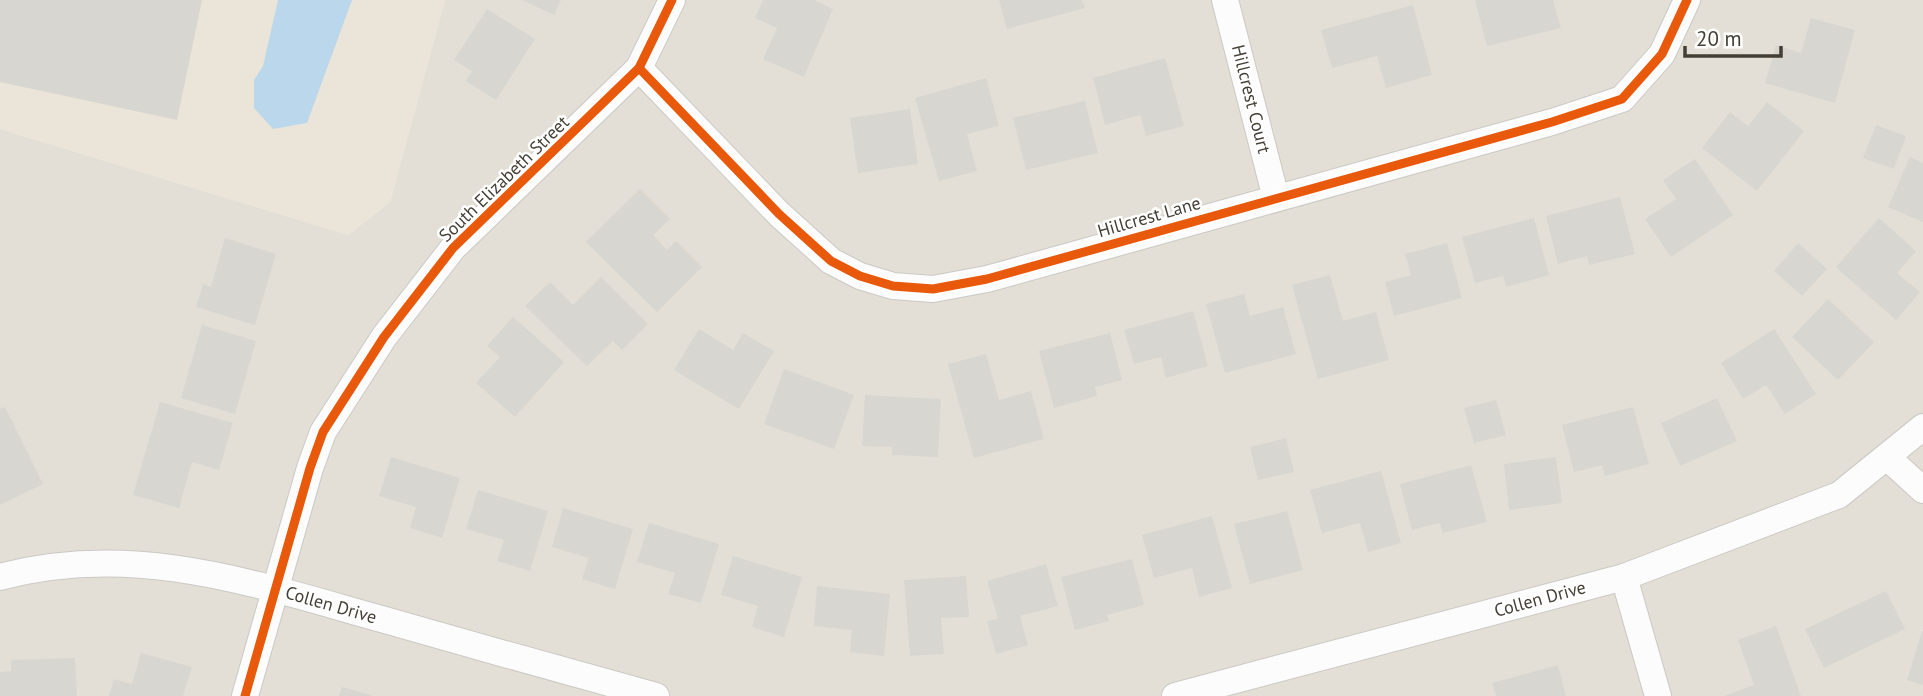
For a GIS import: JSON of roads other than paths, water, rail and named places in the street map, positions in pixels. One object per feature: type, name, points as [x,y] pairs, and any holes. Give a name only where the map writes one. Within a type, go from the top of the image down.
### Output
[{"type":"street","name":"South Elizabeth Street","points":[[245,696],[323,432],[384,337],[453,248],[639,68],[672,0]]},
{"type":"street","name":"Hillcrest Court","points":[[1225,0],[1276,198]]},
{"type":"street","name":"Hillcrest Lane","points":[[639,68],[779,214],[831,261],[860,276],[893,286],[933,289],[987,279],[1552,122],[1622,99],[1662,54],[1687,0]]},
{"type":"street","name":"Collen Drive","points":[[1191,694],[1625,577],[1839,495],[1923,427]]},
{"type":"street","points":[[1888,458],[1923,490]]},
{"type":"street","name":"Collen Drive","points":[[0,577],[61,563],[109,561],[163,565],[222,575],[656,696]]},
{"type":"street","points":[[1625,577],[1658,696]]},
{"type":"water","points":[[278,0],[352,0],[307,123],[273,129],[254,108],[254,80],[263,66]]}]
